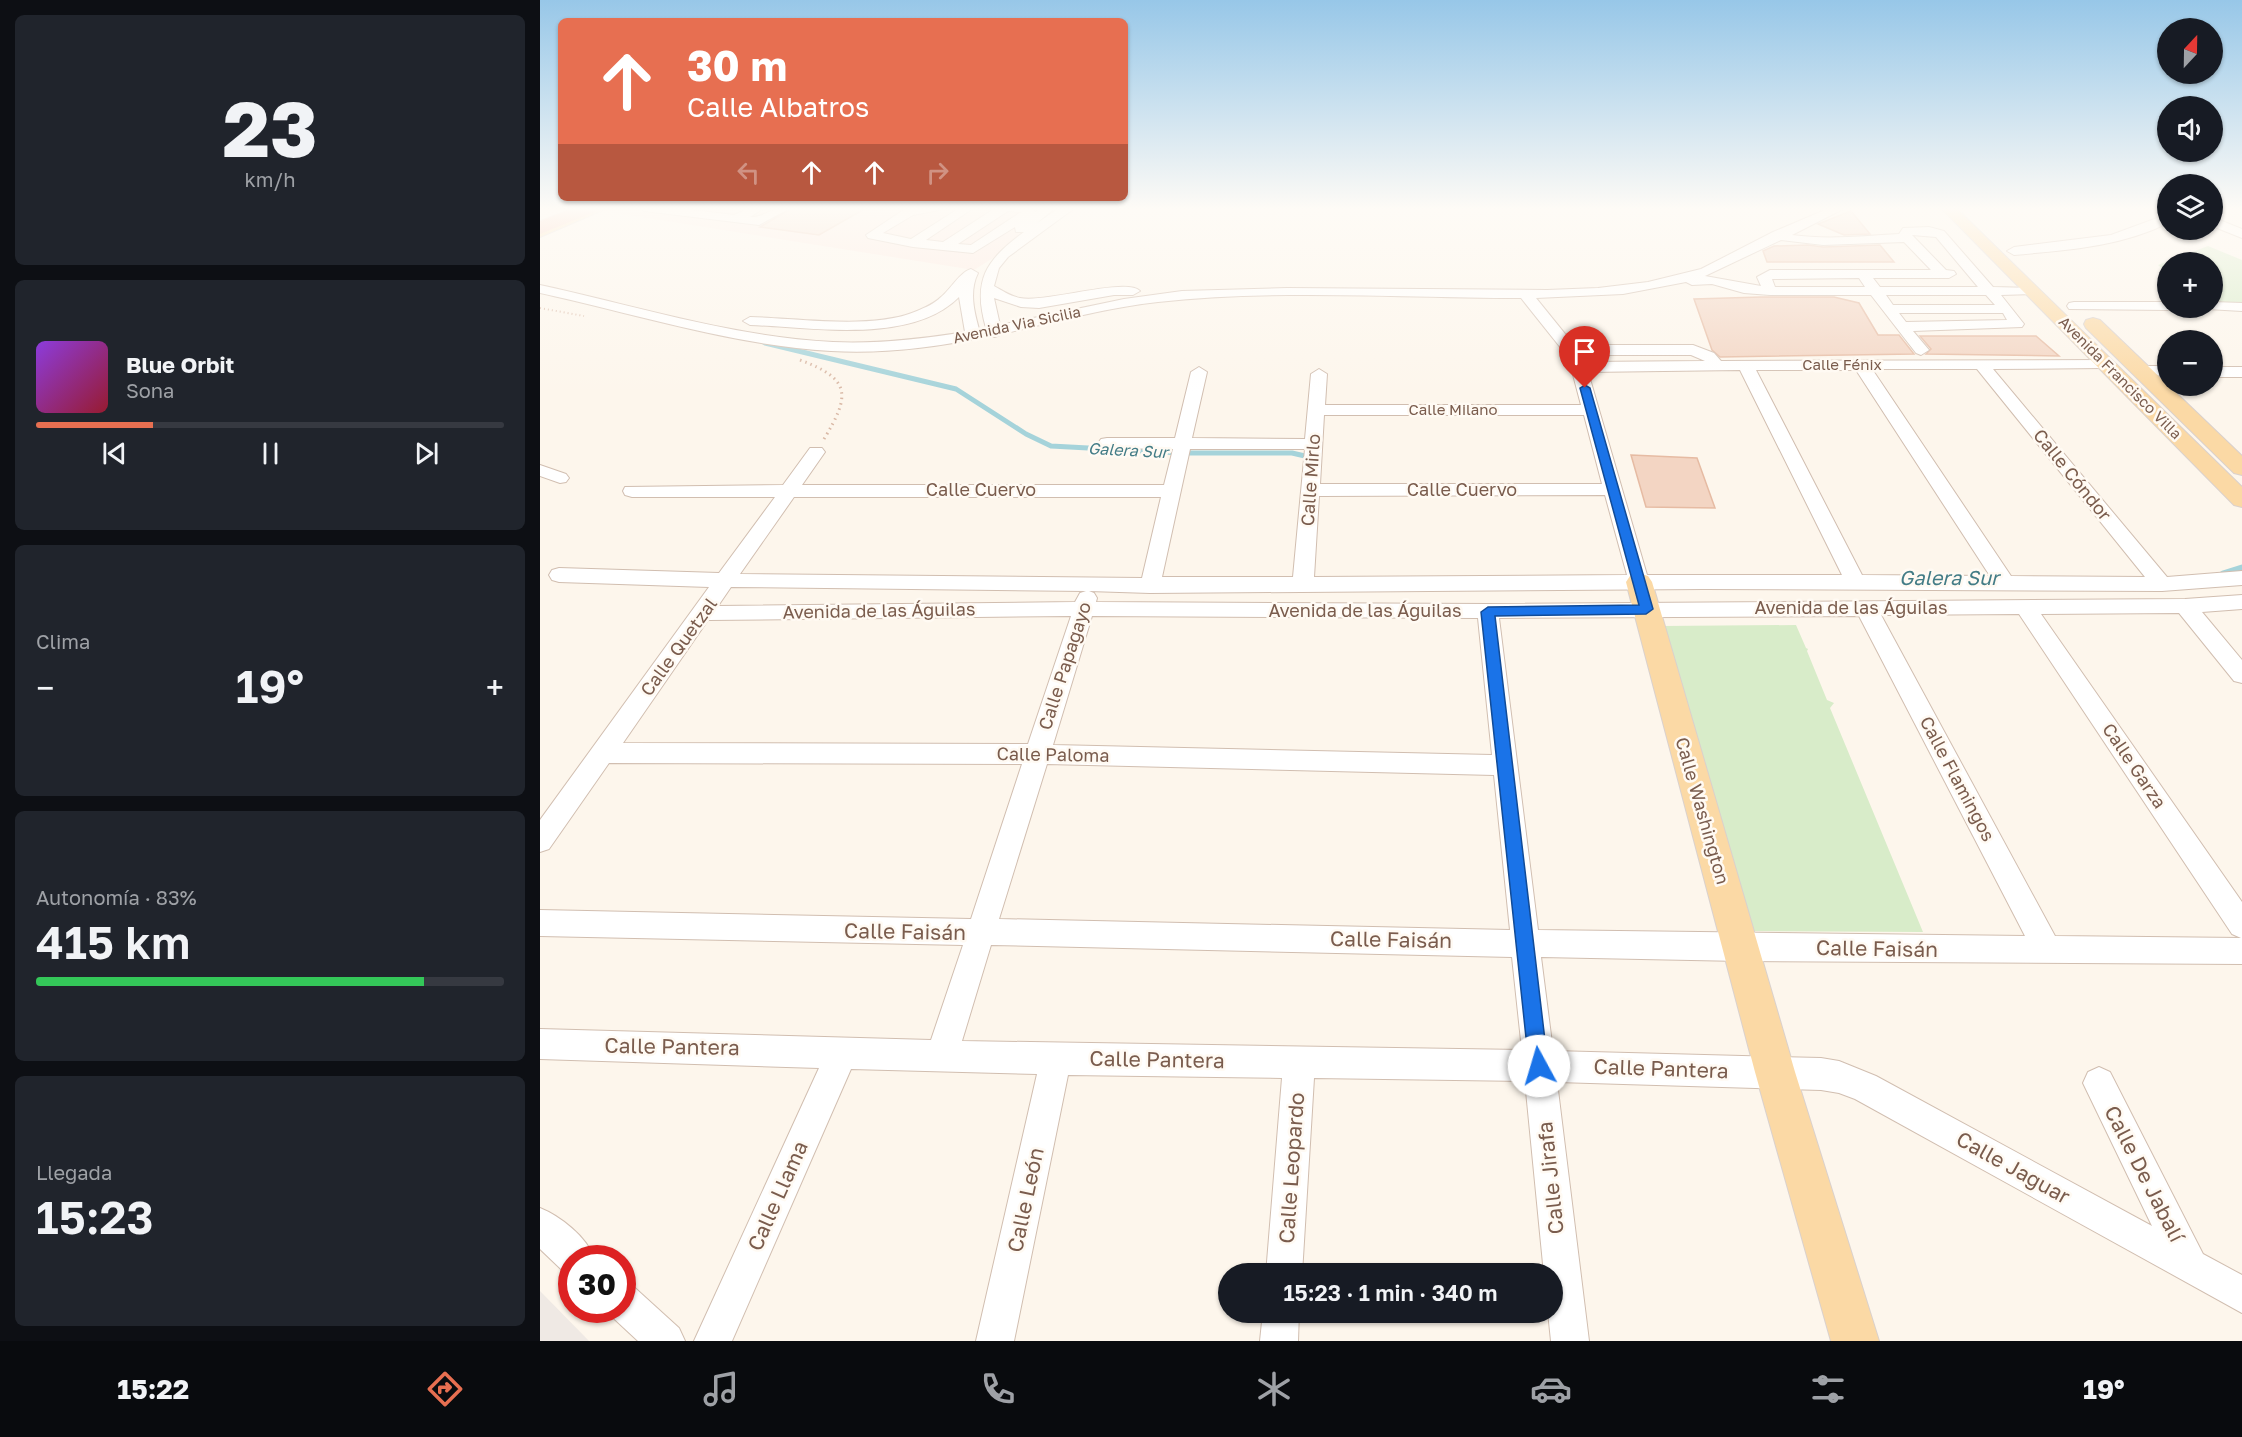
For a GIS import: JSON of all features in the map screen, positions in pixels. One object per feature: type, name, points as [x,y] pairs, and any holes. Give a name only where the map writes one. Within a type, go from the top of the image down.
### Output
[{"type":"main road","name":"Avenida Francisco Villa","points":[[2010,270],[2242,500]]},
{"type":"main road","name":"Avenida Francisco Villa","points":[[2034,270],[2242,468]]},
{"type":"main road","points":[[2032,291],[2074,306]]},
{"type":"main road","points":[[2104,363],[2126,370],[2142,371]]},
{"type":"main road","name":"Calle Washington","points":[[1642,596],[1775,1072],[1855,1341]]},
{"type":"street","points":[[972,330],[966,287],[968,277],[974,270]]},
{"type":"street","points":[[992,270],[988,288],[992,327]]},
{"type":"street","name":"Avenida Via Sicilia","points":[[992,327],[1102,296],[1133,291],[1221,284],[1574,281],[1638,275],[1659,270]]},
{"type":"street","name":"Avenida Via Sicilia","points":[[540,289],[782,342],[826,347],[874,348],[1125,302],[1164,297],[1219,294],[1525,294],[1592,291],[1651,286],[1708,270]]},
{"type":"street","points":[[1731,270],[1728,272],[1729,277],[1747,289]]},
{"type":"street","points":[[1938,270],[1942,274]]},
{"type":"street","points":[[1902,327],[2018,323],[1969,270]]},
{"type":"street","points":[[1770,291],[1764,277],[1768,274],[1972,273]]},
{"type":"street","points":[[1863,274],[1921,350]]},
{"type":"street","points":[[1638,275],[1651,286],[1671,286],[1706,279],[1747,289],[1770,291],[2032,291]]},
{"type":"street","name":"Avenida Via Sicilia","points":[[968,277],[940,306],[924,314],[902,320],[831,324],[744,320],[787,329],[842,334],[972,330]]},
{"type":"street","points":[[988,288],[997,296],[1012,302],[1033,304],[1104,290],[1133,291]]},
{"type":"street","name":"Calle Washington","points":[[1525,294],[1569,350],[1579,367],[1642,596]]},
{"type":"street","points":[[2074,306],[2157,306]]},
{"type":"street","points":[[2223,306],[2242,307]]},
{"type":"street","points":[[1888,309],[2007,309]]},
{"type":"street","points":[[1569,350],[1693,350],[1708,356],[1717,366]]},
{"type":"street","name":"Calle Fénix","points":[[1579,367],[2104,363]]},
{"type":"street","points":[[1861,365],[2005,583]]},
{"type":"street","name":"Calle Cóndor","points":[[1982,365],[2162,584]]},
{"type":"street","points":[[1745,366],[1856,583]]},
{"type":"street","points":[[2142,371],[2157,371]]},
{"type":"street","points":[[1150,585],[1199,372]]},
{"type":"street","points":[[2223,372],[2242,372]]},
{"type":"street","name":"Calle Mirlo","points":[[1303,585],[1319,374]]},
{"type":"street","name":"Calle Milano","points":[[1316,410],[1590,410]]},
{"type":"street","points":[[1107,443],[1314,444]]},
{"type":"street","name":"Calle Quetzal","points":[[540,841],[726,582],[816,452]]},
{"type":"street","points":[[540,470],[560,478]]},
{"type":"street","name":"Calle Cuervo","points":[[1310,490],[1613,489]]},
{"type":"street","name":"Calle Cuervo","points":[[632,490],[1172,491]]},
{"type":"street","name":"Avenida de las Águilas","points":[[559,575],[1488,612],[1642,596],[1856,583],[2162,584],[2242,578]]},
{"type":"street","name":"Avenida de las Águilas","points":[[703,613],[1087,597],[1150,585],[1303,585],[1642,596],[1866,608],[2185,606],[2242,602]]},
{"type":"street","name":"Calle Papagayo","points":[[942,1055],[1087,597]]},
{"type":"street","points":[[2185,606],[2242,675]]},
{"type":"street","name":"Calle Garza","points":[[2025,607],[2242,925]]},
{"type":"street","name":"Calle Flamingos","points":[[1866,608],[2048,951]]},
{"type":"street","name":"Calle Jirafa","points":[[1488,612],[1570,1341]]},
{"type":"street","name":"Calle Paloma","points":[[602,753],[1037,754],[1505,765]]},
{"type":"street","name":"Calle Faisán","points":[[540,923],[1741,948],[2242,951]]},
{"type":"street","name":"Calle Pantera","points":[[540,1044],[1056,1059],[1775,1072]]},
{"type":"street","name":"Calle Llama","points":[[713,1341],[842,1052]]},
{"type":"street","name":"Calle León","points":[[995,1341],[1056,1059]]},
{"type":"street","name":"Calle Leopardo","points":[[1285,1263],[1299,1062]]},
{"type":"street","name":"Calle Jaguar","points":[[1775,1072],[1821,1074],[1839,1077],[1865,1087],[2242,1295]]},
{"type":"street","name":"Calle De Jabalí","points":[[2099,1083],[2190,1265]]},
{"type":"street","points":[[540,1225],[562,1245]]},
{"type":"street","points":[[636,1314],[666,1341]]},
{"type":"street","points":[[1279,1341],[1280,1323]]},
{"type":"path","points":[[540,308],[586,317]]},
{"type":"path","points":[[799,360],[825,369],[836,379],[841,394],[841,409],[816,452]]},
{"type":"shaded area","points":[[540,1291],[558,1309],[558,1323],[571,1323],[589,1341],[540,1341]]},
{"type":"green space","points":[[2223,270],[2242,270],[2242,302],[2223,302]]},
{"type":"green space","points":[[1796,625],[1808,649],[1827,700],[1834,703],[1830,708],[1923,932],[1752,931],[1662,626]]},
{"type":"building","points":[[1834,297],[1859,303],[1878,335],[1899,335],[1914,354],[1720,357],[1712,350],[1694,299]]},
{"type":"building","points":[[1920,336],[2036,336],[2059,356],[1926,354],[1931,349]]},
{"type":"building","points":[[1631,455],[1697,458],[1715,508],[1646,507]]},
{"type":"waterway","name":"Galera Sur","points":[[762,342],[771,344]]},
{"type":"waterway","name":"Galera Sur","points":[[765,343],[956,389],[1026,434],[1051,446],[1181,453],[1292,453],[1305,456],[1308,464]]},
{"type":"waterway","name":"Galera Sur","points":[[2223,574],[2242,568]]},
{"type":"route","points":[[1539,1066],[1488,612],[1646,609],[1585,388]]}]
